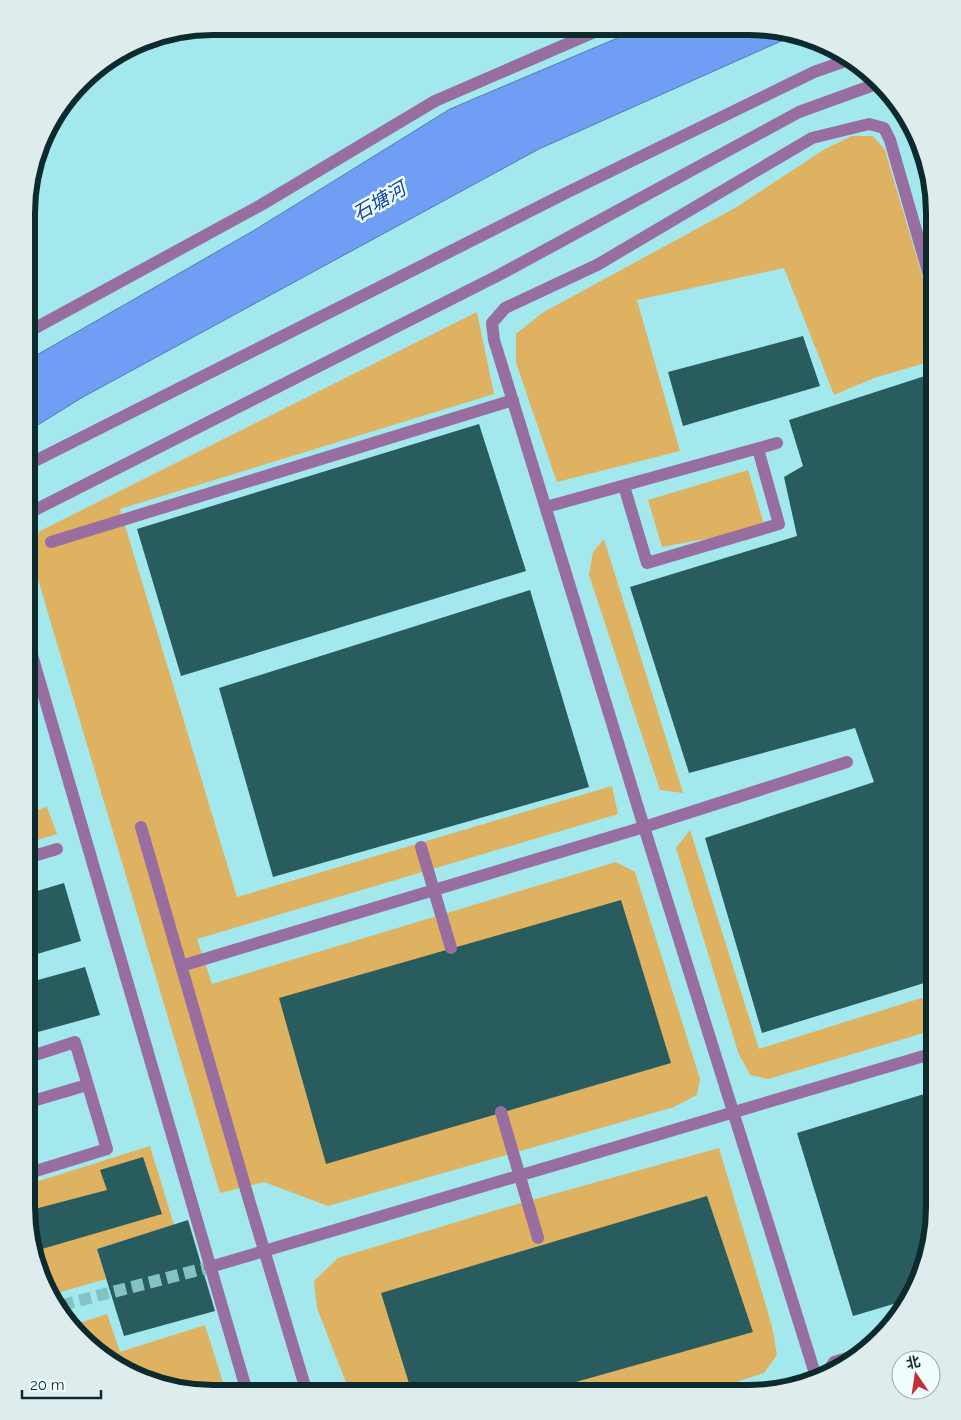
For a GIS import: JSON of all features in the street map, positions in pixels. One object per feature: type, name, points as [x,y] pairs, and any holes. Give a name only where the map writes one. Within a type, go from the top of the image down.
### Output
[{"type":"street","points":[[35,328],[261,205],[436,101],[588,35]]},
{"type":"street","points":[[35,461],[566,193],[814,72],[841,62]]},
{"type":"street","points":[[35,510],[501,274],[799,112],[872,85]]},
{"type":"street","points":[[814,1372],[494,340],[492,323],[505,308],[597,265],[812,138],[868,124],[884,128],[890,140],[926,265]]},
{"type":"street","points":[[51,542],[513,400]]},
{"type":"street","points":[[546,507],[777,443]]},
{"type":"street","points":[[624,486],[647,563],[779,524],[758,449]]},
{"type":"street","points":[[35,665],[245,1385]]},
{"type":"street","points":[[181,966],[644,827],[847,762]]},
{"type":"street","points":[[141,827],[305,1385]]},
{"type":"street","points":[[420,847],[451,948]]},
{"type":"street","points":[[35,856],[57,849]]},
{"type":"street","points":[[35,1055],[75,1042],[106,1149],[35,1171]]},
{"type":"street","points":[[210,1267],[926,1055]]},
{"type":"street","points":[[35,1100],[87,1085]]},
{"type":"street","points":[[501,1112],[538,1238]]},
{"type":"shaded area","points":[[852,136],[873,136],[885,150],[926,289],[926,363],[874,378],[834,395],[784,268],[637,300],[680,451],[557,482],[516,363],[516,334],[542,313],[735,208],[825,149]]},
{"type":"shaded area","points":[[477,312],[494,394],[120,509],[237,897],[612,786],[618,814],[197,939],[212,984],[616,862],[635,872],[700,1079],[697,1095],[674,1107],[328,1206],[264,1182],[220,1193],[35,569],[35,539],[40,531]]},
{"type":"shaded area","points":[[748,470],[765,528],[662,547],[648,500]]},
{"type":"shaded area","points":[[604,539],[683,793],[660,790],[589,575],[593,552]]},
{"type":"shaded area","points":[[47,807],[57,834],[35,841],[35,811]]},
{"type":"shaded area","points":[[690,830],[759,1049],[926,997],[926,1032],[768,1079],[750,1075],[738,1052],[676,848]]},
{"type":"shaded area","points":[[150,1146],[174,1225],[97,1249],[106,1279],[57,1293],[44,1264],[38,1242],[35,1218],[35,1182]]},
{"type":"shaded area","points":[[719,1148],[772,1326],[777,1355],[764,1373],[727,1385],[347,1385],[317,1308],[314,1281],[338,1258],[493,1211]]},
{"type":"shaded area","points":[[107,1314],[120,1352],[205,1325],[224,1385],[178,1382],[134,1367],[96,1341],[78,1323]]},
{"type":"water","name":"石塘河","points":[[624,35],[759,35],[786,39],[539,149],[83,397],[35,427],[35,356],[253,231],[450,109]]},
{"type":"building","points":[[803,336],[820,386],[683,426],[668,372]]},
{"type":"building","points":[[926,376],[926,982],[762,1033],[705,838],[874,782],[855,728],[689,773],[630,587],[797,536],[784,477],[803,466],[789,420]]},
{"type":"building","points":[[479,424],[526,571],[181,676],[137,529]]},
{"type":"building","points":[[530,590],[589,787],[273,877],[219,688]]},
{"type":"building","points":[[64,883],[81,941],[35,955],[35,892]]},
{"type":"building","points":[[621,900],[671,1063],[326,1164],[279,998]]},
{"type":"building","points":[[85,967],[100,1015],[35,1033],[35,981]]},
{"type":"building","points":[[926,1093],[926,1218],[923,1242],[908,1286],[898,1303],[853,1316],[797,1133]]},
{"type":"building","points":[[143,1157],[162,1214],[40,1250],[35,1209],[107,1190],[100,1170]]},
{"type":"building","points":[[707,1196],[753,1332],[565,1385],[410,1385],[381,1293]]},
{"type":"building","points":[[188,1220],[215,1311],[124,1336],[97,1249]]},
{"type":"tunnel","points":[[64,1304],[210,1267]]}]
